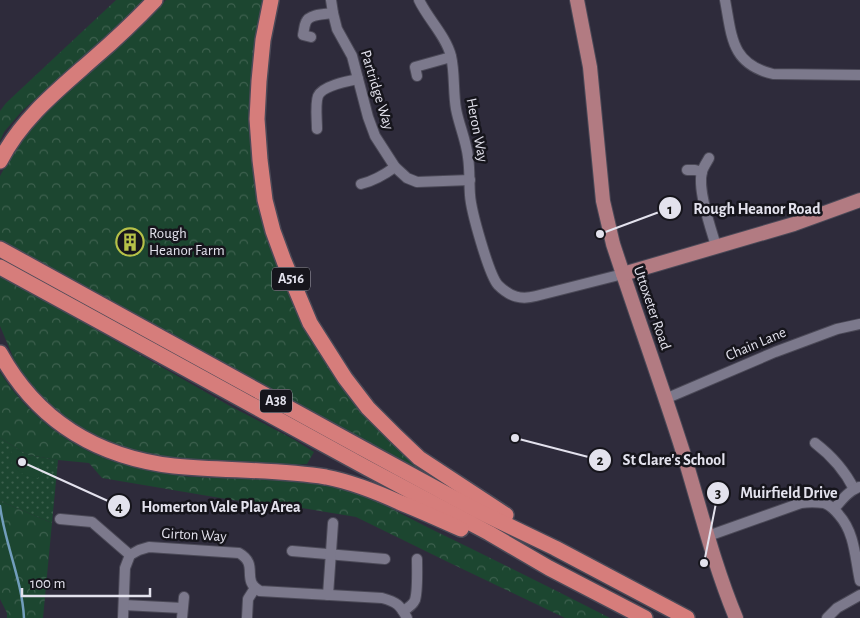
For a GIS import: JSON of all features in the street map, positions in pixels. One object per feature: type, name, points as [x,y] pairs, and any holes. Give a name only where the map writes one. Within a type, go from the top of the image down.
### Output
[{"type":"highway","points":[[0,161],[19,130],[38,108],[130,26],[156,0]]},
{"type":"highway","name":"A516","points":[[271,0],[263,40],[259,81],[257,119],[260,160],[265,200],[273,231],[310,323],[345,378],[368,408],[419,458],[555,548]]},
{"type":"highway","name":"A38","points":[[0,249],[360,448],[476,510],[555,548],[687,618]]},
{"type":"highway","name":"A38","points":[[0,266],[489,533],[549,568],[645,618]]},
{"type":"highway","points":[[0,353],[21,386],[36,403],[49,415],[83,439],[102,448],[139,460],[175,466],[298,473],[343,481],[368,488],[549,568]]},
{"type":"main road","name":"Uttoxeter Road","points":[[577,0],[590,67],[603,201],[611,236],[735,614]]},
{"type":"main road","points":[[623,274],[794,224],[860,200]]},
{"type":"street","name":"Partridge Way","points":[[331,0],[332,13],[340,35],[352,56],[368,118],[375,136],[395,167],[403,176],[417,182],[470,180]]},
{"type":"street","name":"Heron Way","points":[[419,0],[447,45],[451,57],[455,102],[468,157],[472,208],[496,282],[504,291],[523,299],[623,274]]},
{"type":"street","points":[[725,0],[735,47],[750,65],[761,71],[774,74],[860,75]]},
{"type":"street","points":[[311,37],[303,35],[308,19],[332,13]]},
{"type":"street","points":[[417,76],[415,67],[451,57]]},
{"type":"street","points":[[317,129],[317,100],[320,93],[331,87],[358,79]]},
{"type":"street","points":[[709,158],[702,172],[701,182],[704,204],[716,246]]},
{"type":"street","points":[[361,184],[372,182],[395,167]]},
{"type":"street","points":[[687,170],[702,172]]},
{"type":"street","name":"Chain Lane","points":[[665,399],[817,335],[860,324]]},
{"type":"street","points":[[815,443],[830,448],[832,456],[857,488],[843,498],[834,509]]},
{"type":"street","points":[[708,536],[800,502],[826,504],[834,509],[848,527],[853,542],[860,581]]},
{"type":"street","points":[[60,519],[92,522],[130,555],[125,568],[123,618]]},
{"type":"street","points":[[328,595],[334,523]]},
{"type":"street","name":"Girton Way","points":[[130,555],[149,547],[239,553],[245,556],[249,562],[251,583],[255,588]]},
{"type":"street","points":[[292,551],[385,559]]},
{"type":"street","points":[[246,618],[248,599],[255,588],[260,591],[382,598],[395,602],[405,615],[415,600],[418,559]]},
{"type":"street","points":[[827,618],[837,608],[860,596]]},
{"type":"street","points":[[124,605],[182,613],[184,597]]},
{"type":"green space","points":[[116,0],[146,0],[22,111],[4,132],[0,141],[0,111],[6,103]]},
{"type":"green space","points":[[166,0],[264,0],[251,82],[251,145],[260,207],[278,267],[303,324],[332,373],[430,473],[428,477],[364,440],[0,242],[0,176],[25,134],[57,100],[115,50]]},
{"type":"green space","points":[[0,275],[230,406],[293,439],[314,452],[307,464],[214,461],[152,456],[102,440],[68,420],[38,394],[19,371],[0,326]]},
{"type":"green space","points":[[0,372],[9,386],[43,422],[70,441],[99,456],[133,467],[185,476],[279,479],[321,483],[360,494],[610,618],[565,618],[356,517],[284,505],[232,500],[102,478],[89,463],[28,455],[0,438]]},
{"type":"green space","points":[[0,438],[28,455],[58,460],[52,523],[0,501]]},
{"type":"green space","points":[[13,449],[25,454],[35,463],[40,473],[38,478],[28,476],[14,467],[9,458]]},
{"type":"green space","points":[[0,501],[52,523],[43,618],[7,618],[7,613],[0,599]]},
{"type":"waterway","points":[[0,506],[20,590],[24,618]]},
{"type":"place","name":"Rough Heanor Road","points":[[600,234]]},
{"type":"place","name":"Rough Heanor Farm","points":[[130,242]]},
{"type":"place","name":"St Clare's School","points":[[515,438]]},
{"type":"place","name":"Homerton Vale Play Area","points":[[22,462]]},
{"type":"place","name":"Muirfield Drive","points":[[704,563]]}]
